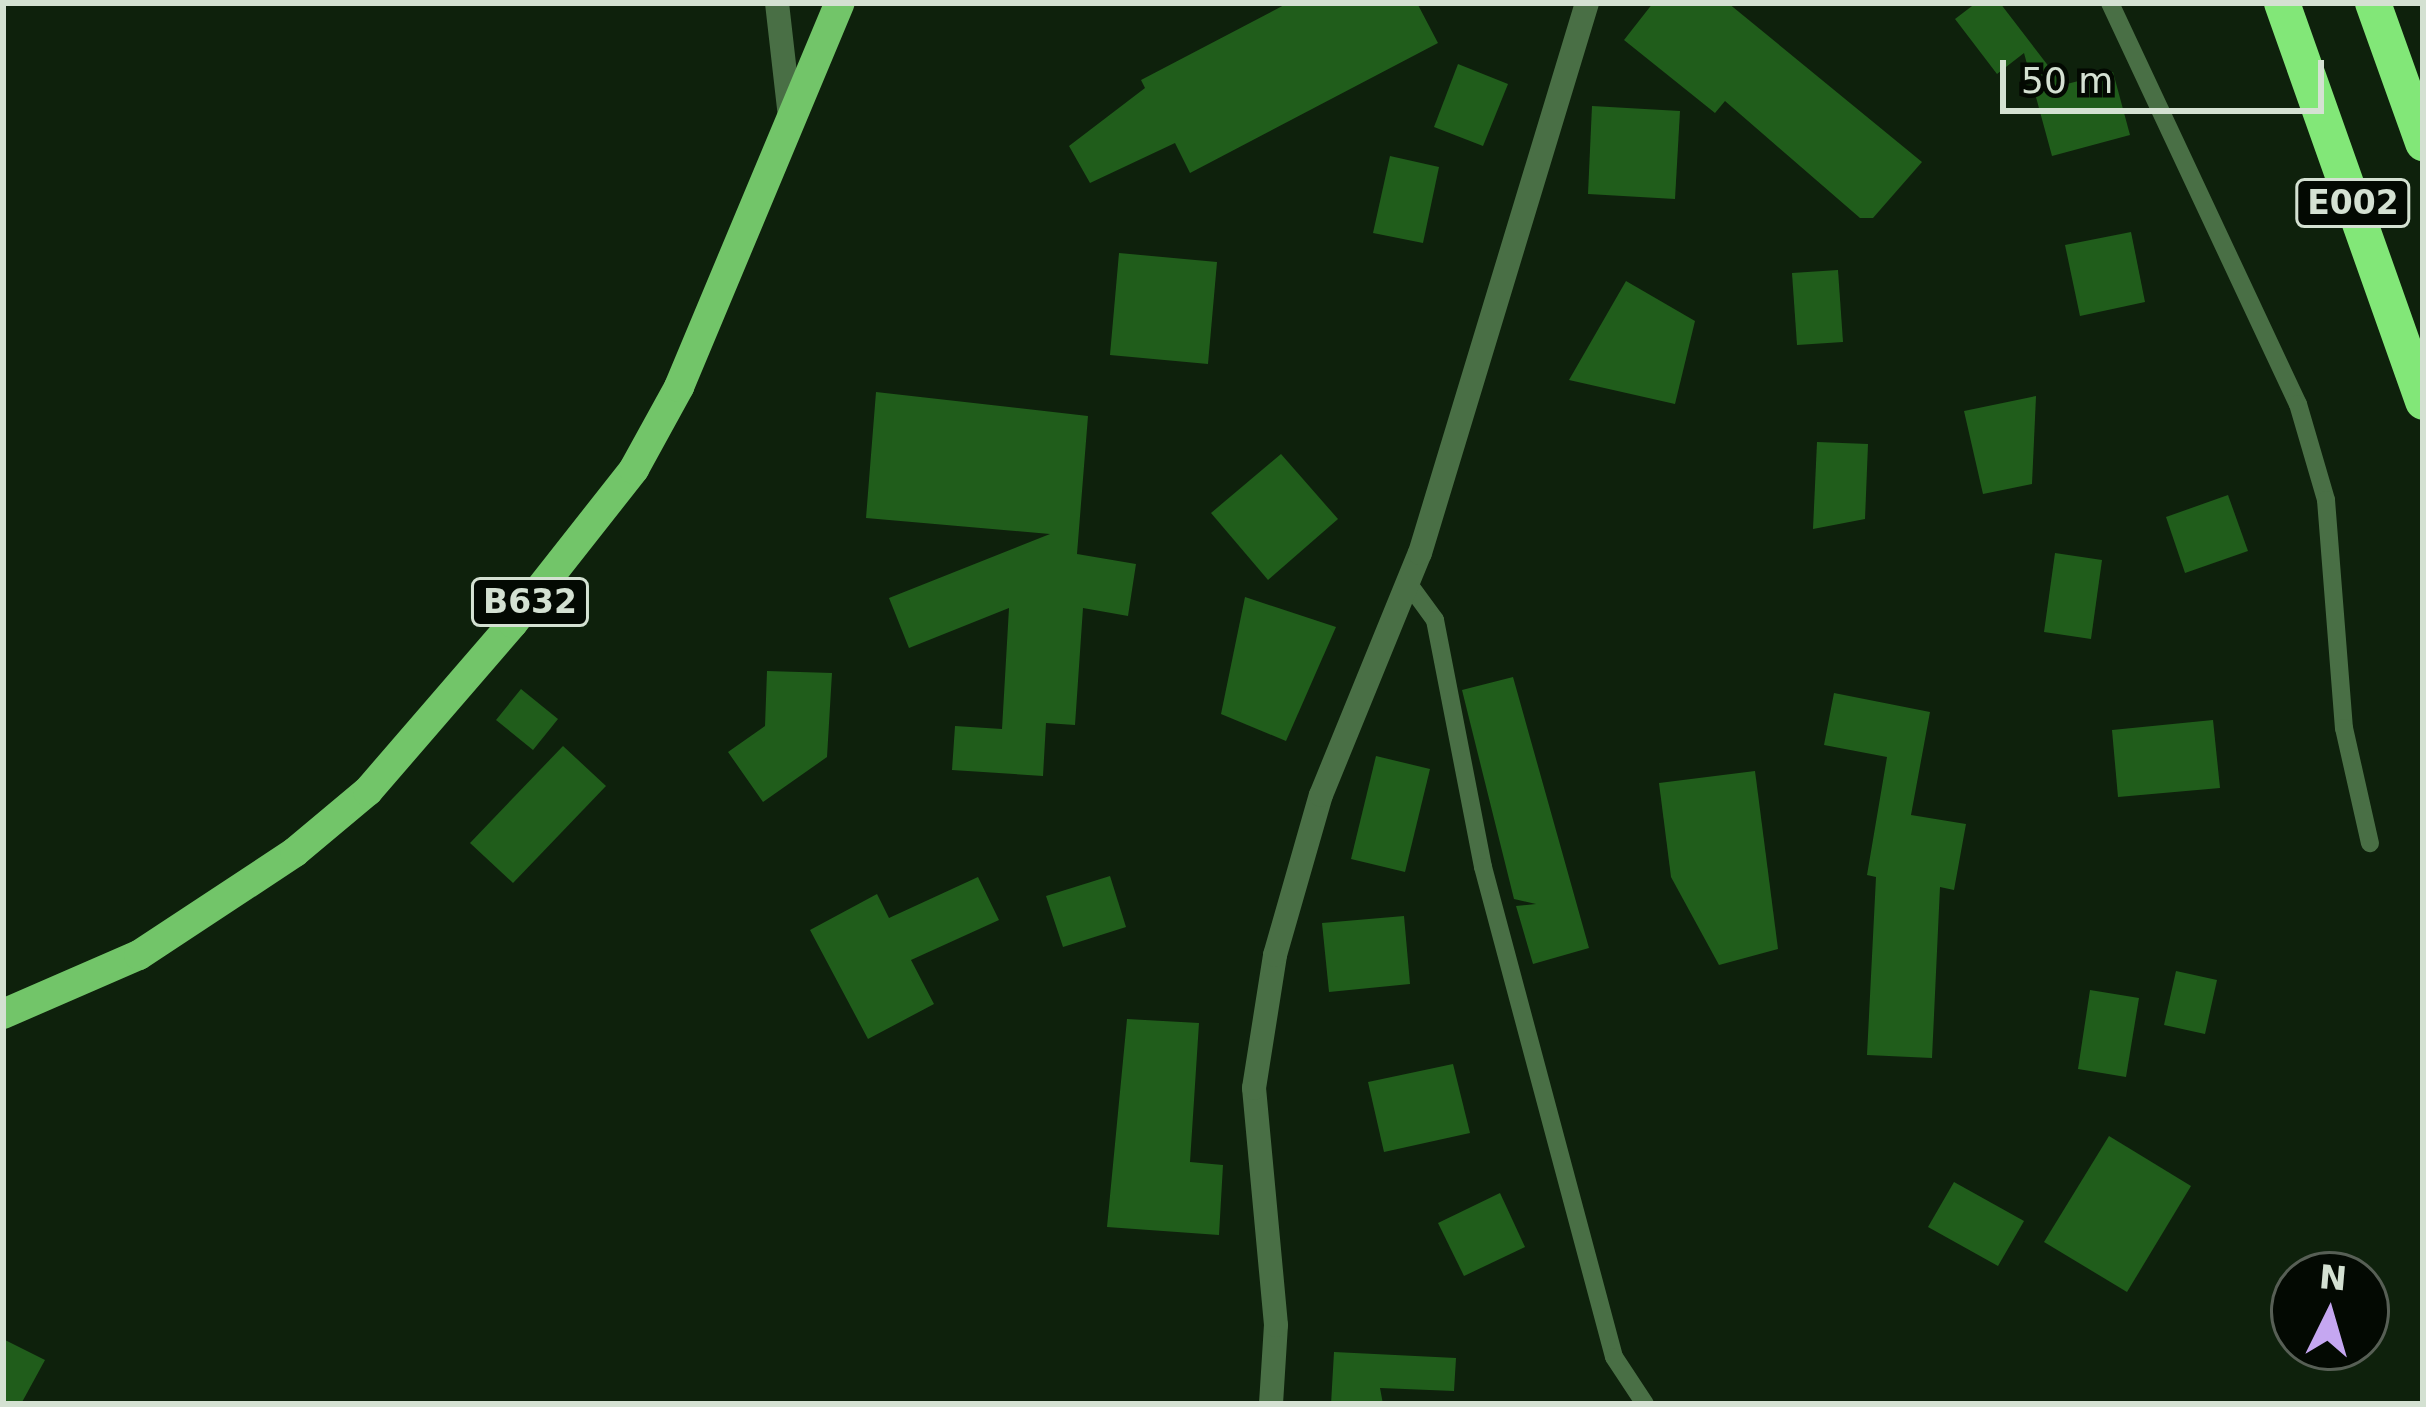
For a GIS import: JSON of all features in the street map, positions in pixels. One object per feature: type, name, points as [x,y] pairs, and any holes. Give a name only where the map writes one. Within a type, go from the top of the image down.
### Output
[{"type":"highway","name":"E002","points":[[2282,3],[2423,403]]},
{"type":"highway","name":"E002","points":[[2373,3],[2423,143]]},
{"type":"main road","name":"B632","points":[[3,1014],[139,955],[235,894],[368,791],[435,716],[634,469],[722,295],[790,117],[840,3]]},
{"type":"street","points":[[776,3],[790,117]]},
{"type":"street","points":[[1271,1404],[1276,1325],[1254,1088],[1276,955],[1321,795],[1408,583],[1587,3]]},
{"type":"lane","points":[[2110,3],[2298,404],[2326,500],[2344,728],[2370,843]]},
{"type":"lane","points":[[1408,583],[1435,620],[1484,867],[1614,1357],[1645,1404]]},
{"type":"building","points":[[1288,3],[1417,3],[1438,43],[1190,173],[1175,143],[1090,183],[1069,146],[1145,88],[1141,80]]},
{"type":"building","points":[[1653,3],[1728,3],[1922,162],[1873,218],[1860,218],[1725,101],[1715,113],[1624,40]]},
{"type":"building","points":[[1976,3],[2000,3],[2063,85],[2113,72],[2130,135],[2052,156],[2024,53],[1997,74],[1955,19]]},
{"type":"building","points":[[1458,64],[1508,84],[1483,146],[1434,127]]},
{"type":"building","points":[[1592,106],[1680,111],[1675,199],[1588,194]]},
{"type":"building","points":[[1390,156],[1439,167],[1423,243],[1373,233]]},
{"type":"building","points":[[2131,232],[2145,302],[2080,316],[2065,245]]},
{"type":"building","points":[[1119,253],[1217,262],[1208,364],[1110,355]]},
{"type":"building","points":[[1838,270],[1843,342],[1797,345],[1792,273]]},
{"type":"building","points":[[1626,281],[1695,321],[1675,404],[1569,380]]},
{"type":"building","points":[[876,392],[1088,416],[1077,554],[1136,564],[1128,616],[1083,608],[1075,725],[1046,723],[1043,776],[952,770],[955,726],[1002,729],[1009,608],[909,648],[889,598],[1050,534],[866,518]]},
{"type":"building","points":[[2036,396],[2032,484],[1983,494],[1964,411]]},
{"type":"building","points":[[1817,442],[1868,444],[1865,519],[1813,529]]},
{"type":"building","points":[[1281,454],[1338,519],[1268,580],[1211,513]]},
{"type":"building","points":[[2228,495],[2248,551],[2185,573],[2166,517]]},
{"type":"building","points":[[2055,553],[2102,560],[2091,639],[2044,632]]},
{"type":"building","points":[[1245,597],[1336,627],[1286,741],[1221,714]]},
{"type":"building","points":[[767,671],[832,673],[827,757],[763,802],[728,752],[765,726]]},
{"type":"building","points":[[1513,677],[1589,948],[1533,964],[1516,906],[1536,904],[1514,899],[1462,690]]},
{"type":"building","points":[[521,689],[558,719],[533,750],[496,720]]},
{"type":"building","points":[[1834,693],[1930,712],[1911,815],[1966,824],[1954,890],[1940,887],[1932,1058],[1867,1055],[1876,877],[1867,875],[1887,757],[1824,745]]},
{"type":"building","points":[[2213,720],[2220,788],[2118,797],[2112,730]]},
{"type":"building","points":[[563,746],[606,786],[513,883],[470,843]]},
{"type":"building","points":[[1376,756],[1430,769],[1405,872],[1351,859]]},
{"type":"building","points":[[1755,771],[1778,949],[1719,965],[1671,877],[1659,783]]},
{"type":"building","points":[[1110,876],[1126,927],[1063,947],[1046,896]]},
{"type":"building","points":[[978,877],[999,920],[911,960],[934,1004],[868,1039],[810,930],[877,894],[889,918]]},
{"type":"building","points":[[1404,916],[1410,984],[1329,992],[1322,923]]},
{"type":"building","points":[[2176,971],[2217,980],[2205,1034],[2164,1025]]},
{"type":"building","points":[[2090,990],[2139,998],[2126,1077],[2078,1069]]},
{"type":"building","points":[[1127,1019],[1199,1023],[1190,1162],[1223,1165],[1219,1235],[1107,1227]]},
{"type":"building","points":[[1453,1064],[1470,1133],[1384,1152],[1368,1082]]},
{"type":"building","points":[[2109,1136],[2191,1186],[2127,1292],[2044,1242]]},
{"type":"building","points":[[1954,1182],[2024,1221],[1998,1266],[1928,1227]]},
{"type":"building","points":[[1500,1193],[1525,1247],[1464,1276],[1438,1223]]},
{"type":"building","points":[[3,1339],[45,1360],[21,1404],[3,1404]]},
{"type":"building","points":[[1334,1352],[1456,1358],[1454,1391],[1380,1388],[1383,1404],[1331,1404]]}]
